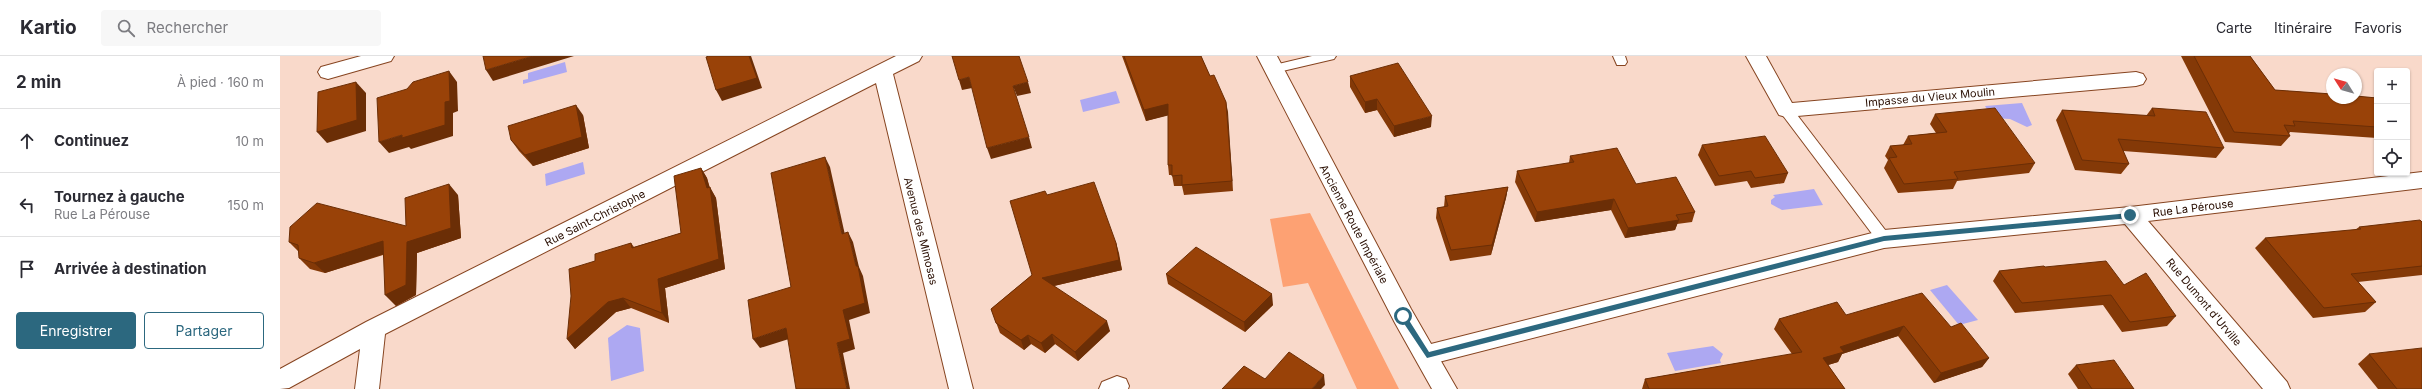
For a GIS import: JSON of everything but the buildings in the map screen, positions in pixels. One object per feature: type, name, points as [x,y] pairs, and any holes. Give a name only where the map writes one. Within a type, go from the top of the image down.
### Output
[{"type":"street","points":[[328,72],[384,56]]},
{"type":"street","name":"Rue Saint-Christophe","points":[[280,382],[374,329],[883,73],[912,56]]},
{"type":"street","points":[[1756,56],[1786,110]]},
{"type":"street","name":"Ancienne Route Impériale","points":[[1270,62],[1403,316],[1427,355],[1445,389]]},
{"type":"street","name":"Avenue des Mimosas","points":[[883,73],[961,389]]},
{"type":"street","name":"Impasse du Vieux Moulin","points":[[1786,110],[2136,79]]},
{"type":"street","name":"Rue La Pérouse","points":[[1427,355],[1884,239],[2130,215],[2422,180]]},
{"type":"street","name":"Rue Dumont d'Urville","points":[[2130,215],[2278,389]]},
{"type":"street","points":[[367,389],[374,329]]},
{"type":"lane","points":[[1270,62],[1330,56]]},
{"type":"lane","points":[[1786,110],[1884,239]]},
{"type":"shaded area","points":[[565,62],[567,72],[523,84],[523,80],[528,79],[528,73]]},
{"type":"shaded area","points":[[1116,91],[1120,103],[1083,112],[1080,100]]},
{"type":"shaded area","points":[[2022,103],[2032,125],[2027,127],[2010,119],[1993,118],[1985,106]]},
{"type":"shaded area","points":[[583,162],[585,174],[546,186],[545,174]]},
{"type":"shaded area","points":[[1814,189],[1823,205],[1782,210],[1771,204],[1771,200],[1775,197],[1773,195]]},
{"type":"shaded area","points":[[1310,213],[1399,389],[1357,389],[1308,283],[1283,287],[1270,219]]},
{"type":"shaded area","points":[[1947,285],[1978,320],[1959,325],[1930,290]]},
{"type":"shaded area","points":[[627,325],[640,328],[644,371],[611,381],[608,338]]},
{"type":"shaded area","points":[[1713,346],[1723,354],[1720,360],[1721,363],[1675,371],[1667,353]]},
{"type":"route","points":[[1403,316],[1427,355],[1884,239],[2130,215]]}]
